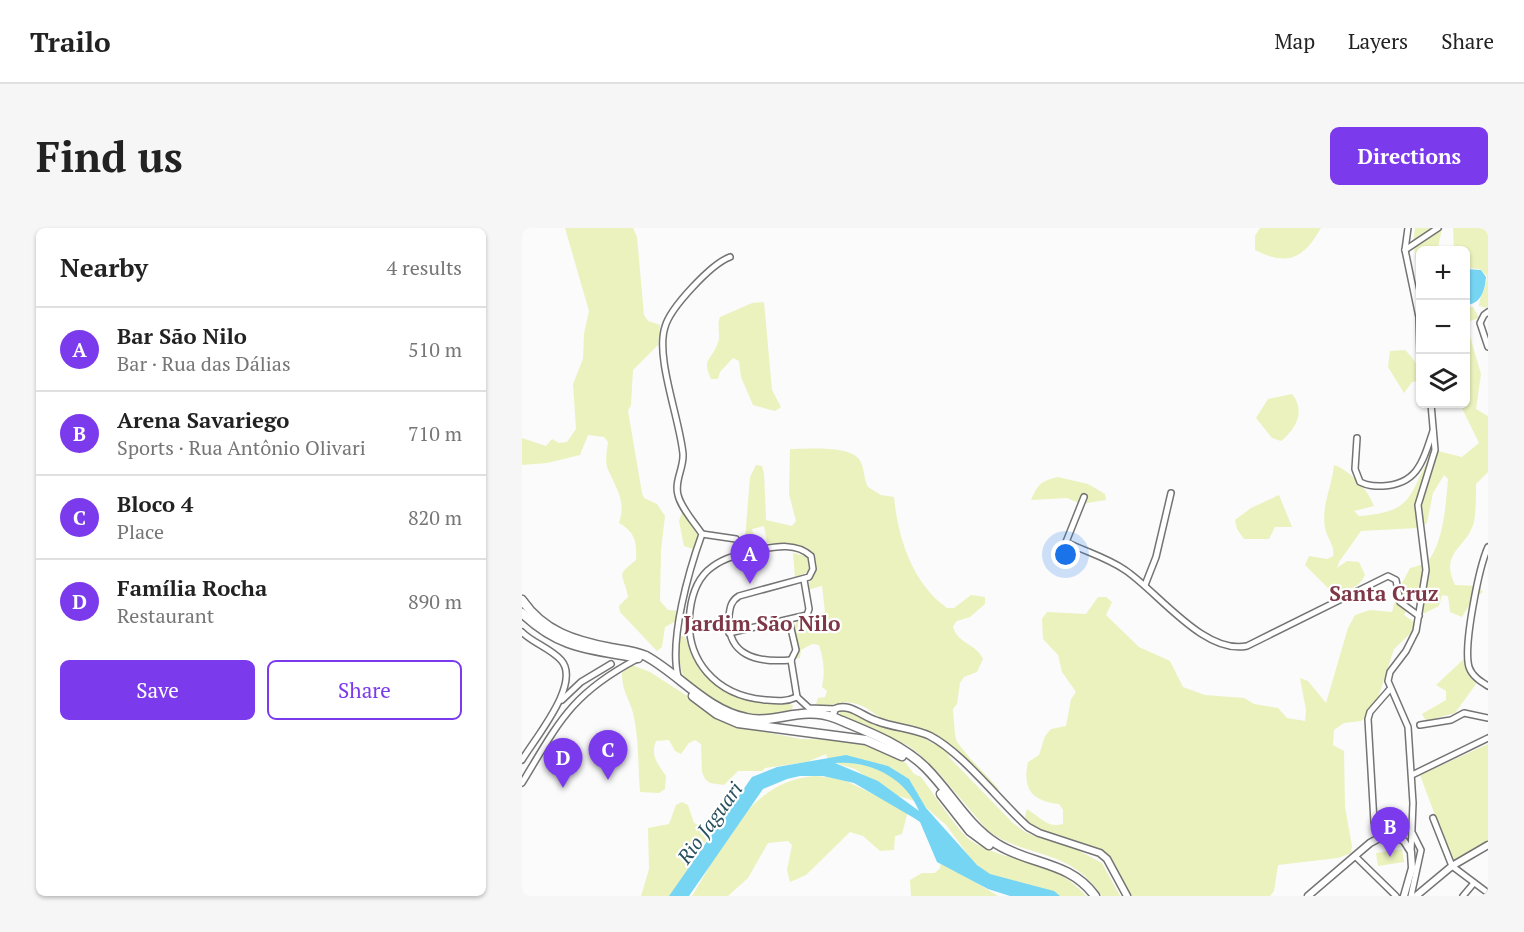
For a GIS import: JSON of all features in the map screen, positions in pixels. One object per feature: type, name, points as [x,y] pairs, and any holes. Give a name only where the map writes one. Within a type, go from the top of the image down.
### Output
[{"type":"main road","points":[[522,600],[541,622],[560,635],[643,655],[665,668],[724,712],[754,720],[794,713],[833,713],[904,750],[926,767],[986,837],[1000,846],[1067,871],[1086,884],[1095,896]]},
{"type":"main road","points":[[522,612],[537,627],[571,646],[638,658],[650,663],[727,720],[866,741],[896,752],[927,776],[980,840],[1004,853],[1058,871],[1076,882],[1090,896]]},
{"type":"main road","points":[[794,713],[790,723],[798,730]]},
{"type":"main road","points":[[824,735],[832,726],[833,713]]},
{"type":"street","points":[[1408,228],[1405,250],[1419,317],[1420,354]]},
{"type":"street","points":[[1405,250],[1438,228]]},
{"type":"street","points":[[730,257],[718,263],[679,304],[667,321],[663,337],[683,454],[677,491],[681,502],[702,534],[736,539],[746,553]]},
{"type":"street","points":[[1488,312],[1480,323],[1488,346]]},
{"type":"street","points":[[1404,896],[1412,868],[1412,775],[1408,727],[1390,689],[1390,672],[1412,641],[1419,616],[1426,564],[1418,505],[1433,458],[1431,408]]},
{"type":"street","points":[[1357,438],[1355,469],[1360,482],[1366,486],[1398,485],[1404,484],[1413,474],[1426,451],[1433,429]]},
{"type":"street","points":[[1145,585],[1156,557],[1172,493]]},
{"type":"street","points":[[1084,497],[1066,540],[1111,562],[1145,585],[1198,632],[1234,647],[1247,646],[1388,576],[1396,580],[1400,602],[1419,616]]},
{"type":"street","points":[[678,678],[675,659],[680,625],[689,576],[702,534]]},
{"type":"street","points":[[790,660],[763,661],[751,657],[733,643],[729,633],[730,610],[734,599],[744,594],[804,580],[812,574],[814,563],[811,556],[799,548],[779,547],[746,553],[721,561],[704,574],[693,595],[689,621],[690,644],[694,656],[702,667],[728,689],[759,699],[784,701],[797,696]]},
{"type":"street","points":[[1488,547],[1481,564],[1468,659],[1474,676],[1488,686]]},
{"type":"street","points":[[729,633],[804,616],[809,609],[804,580]]},
{"type":"street","points":[[789,620],[796,650],[790,660],[797,696],[809,708],[833,713],[847,706],[876,721],[918,731],[933,738],[949,750],[1028,827],[1039,833],[1100,852],[1107,859],[1126,896]]},
{"type":"street","points":[[680,625],[689,621]]},
{"type":"street","points":[[522,632],[557,657],[565,667],[566,684],[557,705],[522,760]]},
{"type":"street","points":[[522,783],[568,709],[599,681],[638,658]]},
{"type":"street","points":[[665,668],[675,659]]},
{"type":"street","points":[[557,705],[581,682],[611,664]]},
{"type":"street","points":[[1378,838],[1374,822],[1368,719],[1390,689]]},
{"type":"street","points":[[1420,725],[1451,720],[1464,713],[1488,718]]},
{"type":"street","points":[[1412,775],[1488,738]]},
{"type":"street","points":[[1433,818],[1452,867],[1488,893]]},
{"type":"street","points":[[1404,841],[1413,832]]},
{"type":"street","points":[[1411,896],[1421,850],[1413,832]]},
{"type":"street","points":[[1308,896],[1378,838],[1391,835],[1404,841],[1411,852]]},
{"type":"street","points":[[1416,896],[1452,867],[1488,845]]},
{"type":"street","points":[[1355,856],[1396,896]]},
{"type":"street","points":[[1463,896],[1474,883]]},
{"type":"green space","points":[[565,228],[633,228],[637,237],[644,315],[648,321],[660,325],[658,345],[633,370],[631,405],[628,411],[642,493],[644,498],[657,504],[665,516],[661,550],[660,601],[668,610],[681,611],[676,621],[665,627],[662,647],[657,651],[620,612],[619,606],[628,597],[622,575],[625,569],[636,560],[636,548],[632,534],[619,523],[622,507],[607,467],[608,442],[604,437],[588,435],[580,455],[547,463],[522,465],[522,438],[546,446],[552,439],[559,443],[567,442],[576,429],[573,384],[583,359],[584,334],[589,311]]},
{"type":"green space","points":[[1260,228],[1321,228],[1301,253],[1294,257],[1277,258],[1255,250],[1255,236]]},
{"type":"green space","points":[[1415,228],[1442,228],[1438,246],[1416,246],[1416,260],[1413,242]]},
{"type":"green space","points":[[1453,228],[1488,228],[1488,308],[1479,306],[1487,276],[1480,269],[1470,268],[1470,246],[1454,246]]},
{"type":"green space","points":[[764,302],[772,390],[781,407],[775,411],[753,405],[741,377],[739,361],[733,358],[720,372],[718,379],[711,379],[707,367],[708,360],[718,342],[720,317],[752,303]]},
{"type":"green space","points":[[1470,307],[1473,307],[1479,318],[1470,321]]},
{"type":"green space","points":[[1470,336],[1481,374],[1476,409],[1488,416],[1488,472],[1476,484],[1476,508],[1471,531],[1452,557],[1450,565],[1455,585],[1478,586],[1483,592],[1472,600],[1462,617],[1450,612],[1448,596],[1442,595],[1439,606],[1421,615],[1417,591],[1404,615],[1414,622],[1414,630],[1394,649],[1374,710],[1361,721],[1344,723],[1334,730],[1333,745],[1344,751],[1345,807],[1352,846],[1351,853],[1338,858],[1278,865],[1274,891],[1270,896],[1127,896],[1107,862],[1093,853],[1072,847],[1102,863],[1120,896],[1102,896],[1076,869],[1004,840],[988,831],[938,772],[918,753],[907,745],[840,716],[840,709],[843,707],[873,723],[919,735],[935,745],[925,737],[889,723],[858,704],[845,702],[822,707],[816,704],[818,698],[825,697],[827,691],[822,687],[824,666],[819,645],[812,644],[801,650],[800,658],[793,659],[797,652],[793,631],[797,620],[825,612],[822,586],[807,590],[816,568],[815,560],[806,547],[767,543],[764,526],[752,529],[756,548],[748,549],[745,540],[750,477],[756,465],[762,466],[764,473],[766,520],[792,526],[796,521],[789,494],[790,449],[837,450],[854,455],[859,459],[868,487],[881,495],[894,497],[903,544],[916,573],[935,598],[947,608],[954,608],[971,595],[985,597],[985,604],[970,617],[957,621],[953,626],[958,636],[976,650],[983,659],[977,672],[964,677],[960,683],[957,704],[953,709],[957,742],[999,789],[994,793],[960,761],[947,755],[1013,823],[1025,832],[1042,839],[1030,831],[1025,816],[1027,809],[1053,825],[1063,824],[1063,810],[1059,804],[1036,797],[1028,787],[1028,762],[1039,755],[1045,736],[1051,729],[1066,726],[1071,699],[1076,692],[1062,672],[1058,655],[1043,639],[1042,619],[1047,612],[1086,614],[1098,597],[1106,597],[1112,602],[1106,615],[1139,647],[1170,661],[1183,687],[1205,695],[1244,698],[1254,704],[1278,708],[1287,718],[1305,721],[1306,710],[1300,678],[1308,681],[1326,703],[1348,628],[1355,615],[1370,610],[1392,612],[1398,591],[1410,568],[1431,557],[1442,529],[1445,509],[1448,479],[1444,475],[1433,493],[1427,523],[1417,528],[1361,531],[1337,568],[1347,561],[1359,562],[1365,575],[1355,587],[1330,590],[1305,565],[1309,556],[1327,559],[1333,556],[1324,520],[1334,465],[1347,472],[1358,482],[1374,506],[1354,511],[1359,516],[1378,514],[1402,505],[1414,489],[1434,450],[1462,457],[1479,443],[1462,408],[1470,408]]},
{"type":"green space","points":[[1405,350],[1416,364],[1416,381],[1412,382],[1404,393],[1388,367],[1390,351]]},
{"type":"green space","points":[[1292,394],[1299,413],[1295,425],[1281,441],[1272,438],[1256,418],[1268,399]]},
{"type":"green space","points":[[1058,477],[1088,484],[1105,494],[1106,500],[1081,504],[1067,498],[1031,500],[1041,484]]},
{"type":"green space","points":[[1279,495],[1292,527],[1275,527],[1269,539],[1244,539],[1237,529],[1235,520],[1251,508]]},
{"type":"green space","points":[[683,509],[698,530],[696,550],[684,546],[679,521]]},
{"type":"green space","points":[[793,553],[806,556],[810,562],[809,571],[795,578]]},
{"type":"green space","points":[[679,636],[685,636],[701,670],[713,681],[741,693],[793,705],[791,712],[766,716],[739,713],[694,689],[688,684],[682,672]]},
{"type":"green space","points":[[1466,657],[1476,684],[1455,713],[1426,721],[1422,714],[1446,700],[1446,691],[1436,685]]},
{"type":"green space","points":[[632,665],[650,672],[734,726],[801,739],[862,740],[906,763],[914,774],[921,777],[952,820],[970,840],[984,848],[1059,874],[1073,883],[1086,896],[1058,896],[1041,888],[1022,886],[986,873],[971,859],[946,825],[921,803],[889,793],[855,769],[828,761],[826,754],[807,762],[765,768],[762,771],[738,771],[724,785],[710,783],[705,779],[702,772],[701,744],[695,740],[689,743],[681,754],[675,751],[669,740],[656,741],[654,756],[666,776],[665,789],[659,793],[640,792],[635,723],[622,680],[622,673]]},
{"type":"green space","points":[[1488,744],[1488,842],[1452,861],[1420,775]]},
{"type":"green space","points":[[814,776],[840,778],[908,811],[902,834],[895,836],[894,850],[880,851],[863,836],[850,832],[806,875],[790,882],[787,870],[792,845],[788,841],[768,843],[748,878],[728,896],[692,896],[727,838],[755,803],[771,790],[791,781]]},
{"type":"green space","points":[[682,802],[688,805],[694,823],[706,828],[710,834],[673,896],[641,896],[649,869],[648,828],[669,824],[676,805]]},
{"type":"green space","points":[[1402,849],[1404,862],[1378,866],[1376,853]]},
{"type":"green space","points":[[941,861],[998,896],[911,896],[910,880],[922,873],[935,873],[940,868]]},
{"type":"water","points":[[1470,269],[1481,270],[1486,277],[1485,287],[1479,299],[1471,304]]},
{"type":"water","points":[[846,755],[888,766],[909,779],[926,808],[977,865],[990,874],[1054,891],[1060,896],[1010,896],[988,889],[937,862],[920,822],[914,818],[854,783],[823,776],[800,776],[763,789],[689,896],[669,896],[752,777],[777,767]],"holes":[[[835,763],[874,768],[896,781],[913,799],[919,811],[878,781]]]},
{"type":"place","name":"Bar São Nilo","points":[[750,584]]},
{"type":"place","name":"Bloco 4","points":[[608,780]]},
{"type":"place","name":"Família Rocha","points":[[563,788]]},
{"type":"place","name":"Arena Savariego","points":[[1390,857]]},
{"type":"district","name":"Santa Cruz","points":[[1384,594]]},
{"type":"district","name":"Jardim São Nilo","points":[[762,624]]},
{"type":"water label","name":"Rio Jaguari","points":[[710,823]]}]
